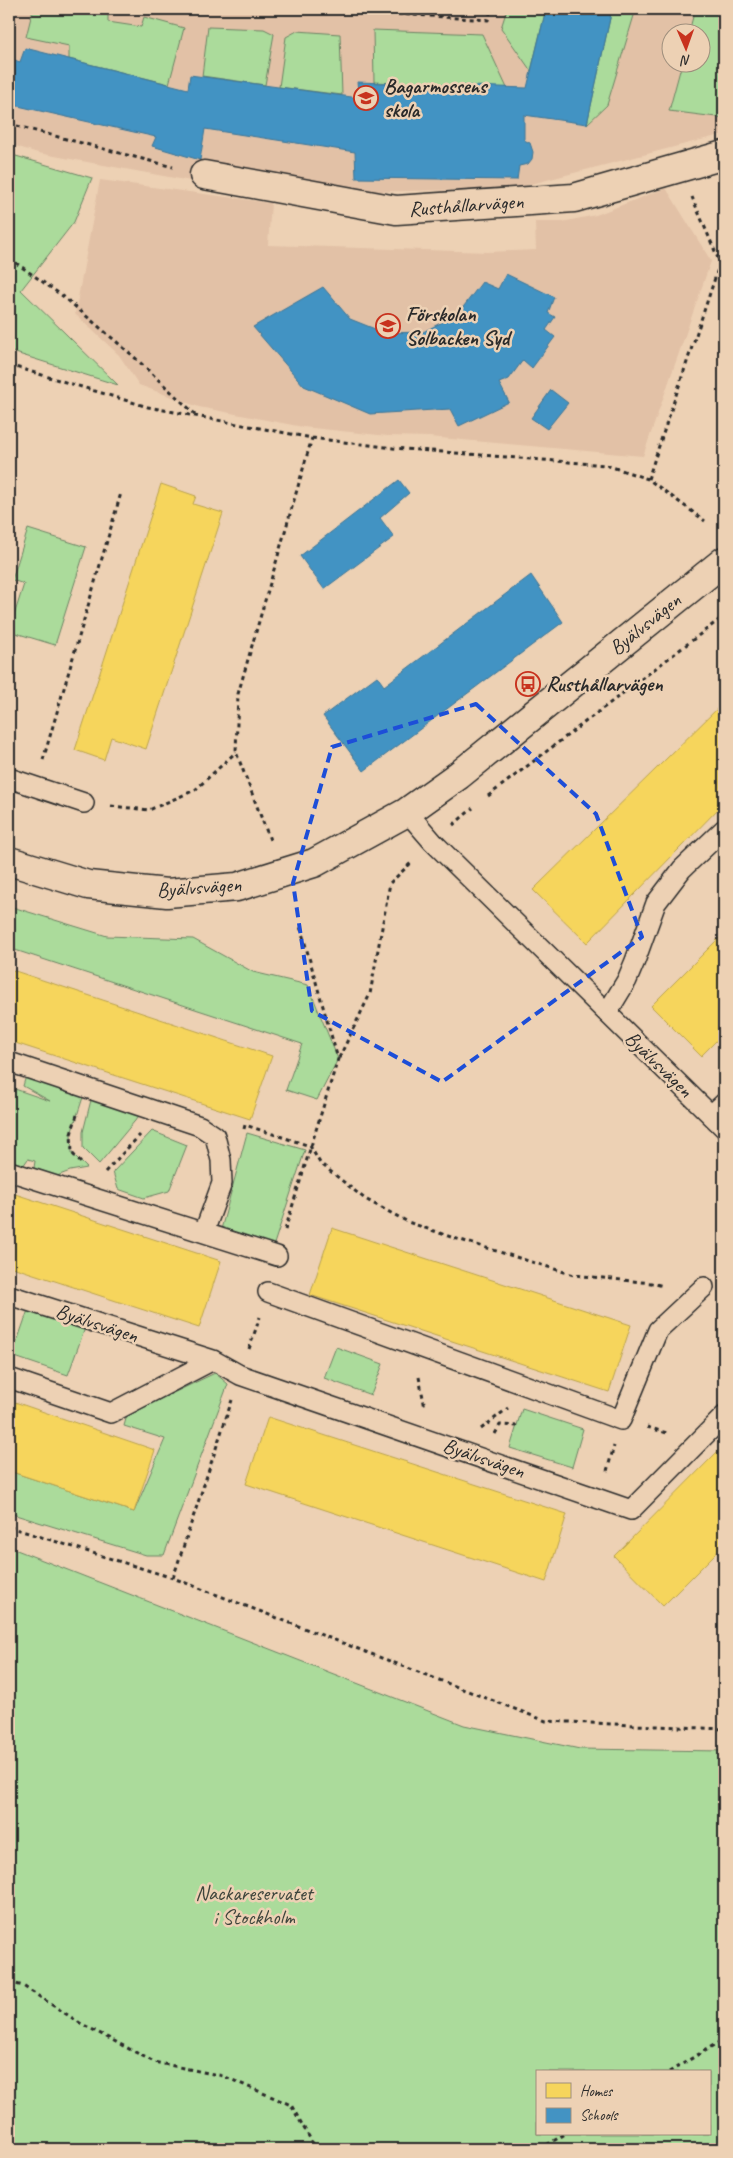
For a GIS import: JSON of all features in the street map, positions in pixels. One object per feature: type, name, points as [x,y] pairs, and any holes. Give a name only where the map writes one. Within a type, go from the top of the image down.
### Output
[{"type":"street","name":"Rusthållarvägen","points":[[204,175],[396,210],[574,198],[724,155]]},
{"type":"street","name":"Byälvsvägen","points":[[9,861],[88,885],[166,893],[238,887],[314,863],[407,812],[460,775],[722,561]]},
{"type":"lane","points":[[9,778],[84,803]]},
{"type":"lane","name":"Byälvsvägen","points":[[407,812],[433,842],[607,1013],[718,1109],[724,1128]]},
{"type":"lane","name":"Byälvsvägen","points":[[607,1013],[630,974],[656,903],[682,869],[724,829]]},
{"type":"lane","points":[[9,1062],[200,1126],[215,1136],[221,1160],[222,1183],[204,1232]]},
{"type":"lane","points":[[9,1171],[277,1256]]},
{"type":"lane","points":[[268,1292],[621,1420],[658,1330],[700,1291]]},
{"type":"lane","name":"Byälvsvägen","points":[[9,1295],[213,1360],[240,1375],[631,1510],[724,1416]]},
{"type":"lane","points":[[9,1378],[111,1413],[213,1360]]},
{"type":"path","points":[[326,9],[488,20],[491,9]]},
{"type":"path","points":[[9,124],[204,175]]},
{"type":"path","points":[[680,167],[720,263]]},
{"type":"path","points":[[648,479],[724,253]]},
{"type":"path","points":[[9,258],[64,297],[132,355],[198,416]]},
{"type":"path","points":[[9,365],[148,407],[312,438],[393,448],[606,465],[648,479],[705,520]]},
{"type":"path","points":[[270,840],[236,752],[238,694],[312,438]]},
{"type":"path","points":[[35,787],[121,493]]},
{"type":"path","points":[[487,798],[724,616]]},
{"type":"path","points":[[84,803],[149,810],[194,790],[236,752]]},
{"type":"path","points":[[338,1059],[370,994],[390,883],[433,842],[479,804]]},
{"type":"path","points":[[86,1088],[71,1134],[72,1153],[84,1166],[101,1177]]},
{"type":"path","points":[[93,1197],[101,1177],[160,1113]]},
{"type":"path","points":[[221,1160],[237,1148],[245,1126],[253,1128],[310,1146],[320,1163],[364,1199],[408,1222],[574,1275],[651,1283],[700,1291]]},
{"type":"path","points":[[413,1345],[431,1440]]},
{"type":"path","points":[[456,1449],[534,1388]]},
{"type":"path","points":[[456,1449],[491,1441],[500,1425],[517,1426]]},
{"type":"path","points":[[9,1527],[173,1578],[546,1721],[724,1729]]},
{"type":"path","points":[[9,1982],[23,1986],[80,2023],[154,2062],[223,2076],[291,2105],[316,2149]]},
{"type":"path","points":[[672,2070],[724,2039]]},
{"type":"path","points":[[540,2149],[562,2136]]},
{"type":"highlighted area","points":[[476,704],[596,814],[642,937],[540,1013],[442,1082],[312,1011],[293,883],[332,747]]},
{"type":"shaded area","name":"Bagarmossens skola","points":[[9,9],[724,9],[724,134],[512,189],[352,192],[207,184],[38,153],[9,144]]},
{"type":"shaded area","name":"Förskolan Solbacken Syd","points":[[100,180],[271,203],[268,245],[488,252],[536,250],[535,222],[562,222],[596,215],[666,188],[711,261],[643,456],[429,437],[388,436],[303,427],[199,407],[139,385],[119,355],[75,314]]},
{"type":"green space","points":[[33,9],[94,9],[108,12],[108,22],[141,27],[144,17],[184,28],[169,84],[69,59],[69,46],[26,37]]},
{"type":"green space","points":[[507,9],[546,9],[531,71],[501,28]]},
{"type":"green space","points":[[612,9],[636,9],[607,105],[587,124]]},
{"type":"green space","points":[[695,9],[724,9],[724,118],[669,111],[680,72],[710,72],[710,22],[692,22]]},
{"type":"green space","points":[[208,27],[264,29],[274,34],[265,85],[202,76]]},
{"type":"green space","points":[[373,30],[482,34],[507,88],[374,82]]},
{"type":"green space","points":[[297,31],[340,34],[342,95],[279,87],[286,37]]},
{"type":"green space","points":[[9,154],[92,178],[74,222],[21,290],[118,385],[9,351]]},
{"type":"green space","points":[[28,529],[86,547],[55,645],[9,631],[24,584],[12,580]]},
{"type":"green space","points":[[9,906],[107,936],[193,939],[253,972],[308,985],[338,1059],[317,1100],[286,1090],[302,1044],[9,948]]},
{"type":"green space","points":[[28,1069],[86,1088],[71,1134],[72,1153],[87,1168],[57,1176],[34,1168],[35,1161],[28,1159],[23,1166],[9,1160],[9,1087],[50,1101],[23,1086]]},
{"type":"green space","points":[[91,1100],[139,1116],[99,1164],[83,1148],[83,1132]]},
{"type":"green space","points":[[152,1131],[187,1145],[169,1191],[144,1198],[118,1189],[113,1172]]},
{"type":"green space","points":[[247,1133],[305,1150],[271,1253],[219,1237]]},
{"type":"green space","points":[[28,1310],[85,1328],[68,1375],[12,1356]]},
{"type":"green space","points":[[336,1347],[383,1364],[371,1395],[324,1378]]},
{"type":"green space","points":[[215,1373],[228,1384],[164,1555],[146,1555],[9,1513],[9,1471],[134,1512],[165,1439],[124,1426],[127,1415]]},
{"type":"green space","points":[[522,1409],[583,1429],[572,1467],[510,1448]]},
{"type":"green space","name":"Nackareservatet i Stockholm","points":[[9,1547],[464,1725],[580,1749],[724,1751],[724,2149],[9,2149]]},
{"type":"building: Homes","points":[[161,484],[196,496],[193,504],[223,513],[146,749],[111,737],[104,760],[75,750]]},
{"type":"building: Homes","points":[[724,702],[724,803],[587,943],[533,890]]},
{"type":"building: Homes","points":[[724,933],[724,1033],[701,1056],[651,1006]]},
{"type":"building: Homes","points":[[9,969],[272,1056],[250,1119],[9,1041]]},
{"type":"building: Homes","points":[[9,1192],[221,1261],[199,1328],[9,1266]]},
{"type":"building: Homes","points":[[332,1228],[631,1325],[609,1392],[310,1295]]},
{"type":"building: Homes","points":[[9,1400],[155,1450],[134,1512],[9,1471]]},
{"type":"building: Homes","points":[[268,1417],[567,1514],[546,1582],[246,1484]]},
{"type":"building: Homes","points":[[724,1445],[724,1545],[663,1606],[614,1556]]},
{"type":"building: Schools","points":[[546,9],[612,9],[587,124],[524,115],[524,140],[530,143],[533,152],[532,159],[528,164],[519,166],[517,180],[356,178],[355,152],[205,129],[200,160],[152,146],[156,137],[9,104],[9,58],[20,62],[25,48],[188,89],[190,75],[359,98],[357,82],[527,88]]},
{"type":"building: Schools","points":[[506,274],[554,297],[548,313],[555,317],[546,330],[555,337],[532,368],[523,360],[509,379],[499,383],[509,402],[459,426],[450,409],[370,414],[304,386],[253,327],[323,287],[350,319],[385,333],[423,332],[458,314],[482,282],[498,289]]},
{"type":"building: Schools","points":[[551,390],[568,403],[547,429],[531,418]]},
{"type":"building: Schools","points":[[399,480],[409,493],[380,518],[394,537],[324,589],[300,556]]},
{"type":"building: Schools","points":[[531,575],[563,622],[364,771],[323,716],[377,676],[384,686]]},
{"type":"place","name":"Bagarmossens skola","points":[[366,98]]},
{"type":"place","name":"Förskolan Solbacken Syd","points":[[388,326]]},
{"type":"place","name":"Rusthållarvägen","points":[[528,684]]}]
